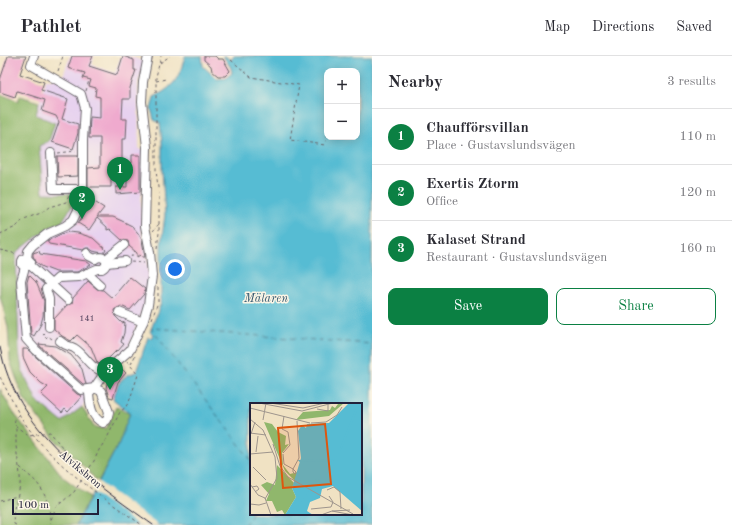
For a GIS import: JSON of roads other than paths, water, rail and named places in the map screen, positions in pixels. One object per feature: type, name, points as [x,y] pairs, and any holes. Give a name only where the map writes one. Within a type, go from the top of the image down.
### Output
[{"type":"street","points":[[34,56],[31,65],[81,94],[85,108],[82,189],[83,200],[73,220],[65,226],[47,234],[28,251],[27,263],[21,281],[26,339],[36,350],[81,390],[94,388],[105,372],[130,350],[143,322],[148,305],[152,276],[145,226],[147,148],[142,102],[143,82],[148,56]]},
{"type":"street","points":[[51,153],[53,189],[82,189]]},
{"type":"street","points":[[49,327],[49,299],[46,289],[58,278],[78,277],[97,269],[102,270],[106,267],[106,261],[124,245]]},
{"type":"street","points":[[87,253],[95,259],[103,257],[106,261],[125,261]]},
{"type":"street","points":[[95,259],[94,264],[97,269]]},
{"type":"street","points":[[27,263],[68,300]]},
{"type":"street","points":[[87,273],[100,285]]},
{"type":"street","points":[[119,312],[143,322]]},
{"type":"street","points":[[60,342],[65,346],[74,348],[91,366],[97,370],[105,372]]},
{"type":"water","name":"Mälaren","points":[[185,56],[202,56],[203,66],[217,79],[226,78],[232,73],[231,68],[223,56],[231,60],[234,56],[372,56],[372,525],[76,525],[119,443],[130,413],[113,399],[116,389],[126,376],[136,372],[148,337],[151,338],[153,334],[150,332],[161,303],[161,245],[165,215],[162,142],[160,123],[154,120],[151,109],[154,97],[167,89],[175,81]]},
{"type":"tram line","points":[[0,347],[8,377],[21,404],[38,428],[58,450],[81,471],[153,525]]},
{"type":"place","name":"Chaufförsvillan","points":[[120,190]]},
{"type":"place","name":"Exertis Ztorm","points":[[82,219]]},
{"type":"place","name":"Kalaset Strand","points":[[110,390]]}]
